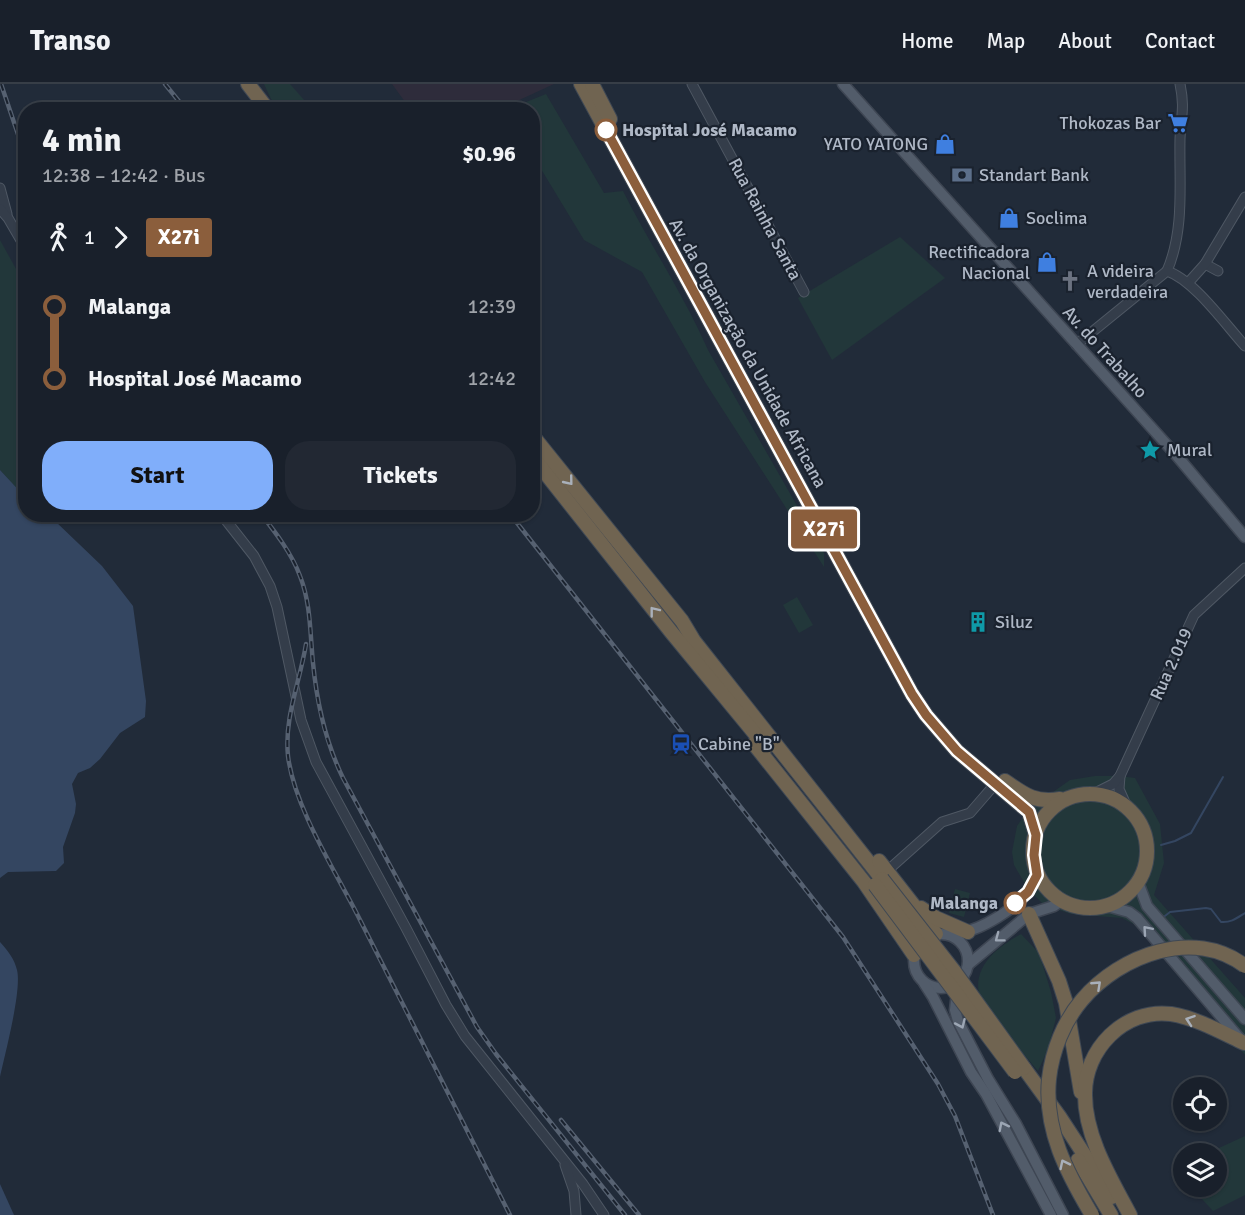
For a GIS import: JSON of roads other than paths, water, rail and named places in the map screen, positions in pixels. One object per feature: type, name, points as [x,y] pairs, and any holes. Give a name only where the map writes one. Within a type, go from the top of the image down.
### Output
[{"type":"highway","points":[[236,84],[250,102]]},
{"type":"highway","points":[[248,84],[262,102]]},
{"type":"highway","name":"Av. da Organização da Unidade Africana","points":[[581,84],[912,694],[926,715],[957,751],[1029,812],[1036,835]]},
{"type":"highway","name":"Av. da Organização da Unidade Africana","points":[[592,84],[916,683],[936,713],[967,748],[1001,779],[1044,802],[1060,800]]},
{"type":"highway","points":[[540,445],[682,621],[694,640],[882,879],[1020,1071],[1111,1215]]},
{"type":"highway","points":[[540,466],[672,633],[773,755],[882,879],[930,915],[968,932]]},
{"type":"highway","points":[[672,633],[717,699],[864,882],[914,955]]},
{"type":"highway","points":[[1095,793],[1112,797],[1136,816],[1145,832],[1144,871],[1138,882],[1121,898],[1107,906],[1085,909],[1073,907],[1061,901],[1043,885],[1037,875],[1034,855],[1036,835],[1048,811],[1060,800],[1074,794],[1095,793]]},
{"type":"highway","points":[[912,901],[941,934]]},
{"type":"highway","points":[[1029,914],[1056,973],[1066,1003],[1078,1077],[1096,1145],[1130,1215]]},
{"type":"highway","points":[[1092,1215],[1060,1155],[1049,1114],[1049,1080],[1052,1061],[1062,1031],[1072,1014],[1099,983],[1117,970],[1145,956],[1173,948],[1210,950],[1237,960],[1245,966]]},
{"type":"highway","points":[[1086,1108],[1084,1094],[1088,1070],[1098,1048],[1115,1031],[1138,1018],[1169,1014],[1182,1017],[1244,1044]]},
{"type":"highway","points":[[1020,1071],[1066,1126],[1123,1215]]},
{"type":"main road","name":"Av. do Trabalho","points":[[843,84],[1177,456],[1245,537]]},
{"type":"main road","points":[[1037,875],[1023,897],[995,919],[968,932],[941,934],[920,943],[914,955],[914,967],[933,997],[1051,1215]]},
{"type":"main road","points":[[1138,882],[1147,906],[1245,1019]]},
{"type":"main road","points":[[1061,901],[1054,906],[1029,914],[969,964],[958,983],[955,1010],[958,1021],[988,1079],[1016,1124],[1063,1215]]},
{"type":"main road","points":[[1107,906],[1129,912],[1137,918],[1244,1044]]},
{"type":"main road","points":[[941,934],[956,938],[963,944],[969,964]]},
{"type":"main road","points":[[924,983],[941,989],[958,983]]},
{"type":"street","name":"Rua Rainha Santa","points":[[692,84],[804,292]]},
{"type":"street","points":[[1076,345],[1167,271],[1179,224],[1182,176],[1180,137],[1184,104],[1180,84]]},
{"type":"street","points":[[0,188],[8,218]]},
{"type":"street","points":[[1188,284],[1205,264],[1245,197]]},
{"type":"street","points":[[0,208],[18,235]]},
{"type":"street","points":[[1205,264],[1218,271]]},
{"type":"street","points":[[1167,271],[1177,274],[1188,284],[1245,346]]},
{"type":"street","points":[[226,522],[254,556],[270,586],[277,607],[308,744],[325,781],[446,1005],[465,1036],[584,1184],[604,1215]]},
{"type":"street","name":"Rua 2.019","points":[[1120,776],[1194,615],[1245,568]]},
{"type":"street","points":[[1095,793],[1113,784],[1120,776]]},
{"type":"street","points":[[1120,776],[1119,789],[1127,807]]},
{"type":"street","points":[[882,879],[942,822],[970,813],[996,783]]},
{"type":"street","points":[[562,1157],[574,1191],[576,1215]]},
{"type":"water","points":[[0,470],[18,489],[18,522],[56,522],[102,566],[133,606],[146,701],[145,717],[120,733],[100,759],[90,768],[78,773],[72,784],[76,804],[63,847],[64,863],[56,871],[8,872],[0,878]]},
{"type":"water","points":[[0,942],[14,962],[18,979],[12,1022],[0,1077]]},
{"type":"water","points":[[0,1184],[14,1215],[0,1215]]},
{"type":"waterway","points":[[1161,845],[1191,833],[1223,777]]},
{"type":"waterway","points":[[1161,919],[1170,912],[1206,908],[1211,909],[1221,922],[1231,921],[1245,913]]},
{"type":"railway","points":[[1,84],[18,134]]},
{"type":"railway","points":[[165,84],[180,102]]},
{"type":"railway","points":[[267,522],[288,552],[304,587],[320,708],[331,750],[343,778],[477,1027],[625,1215]]},
{"type":"railway","points":[[516,522],[843,937],[938,1084],[955,1116],[993,1215]]},
{"type":"railway","points":[[306,644],[290,713],[287,742],[288,756],[298,795],[316,837],[510,1215]]},
{"type":"railway","points":[[561,1120],[639,1215]]},
{"type":"place","name":"Thokozas Bar","points":[[1178,123]]},
{"type":"place","name":"Hospital José Macamo","points":[[606,130]]},
{"type":"place","name":"YATO YATONG","points":[[945,144]]},
{"type":"place","name":"Standart Bank","points":[[962,175]]},
{"type":"place","name":"Soclima","points":[[1009,218]]},
{"type":"place","name":"Rectificadora Nacional","points":[[1047,262]]},
{"type":"place","name":"A videira verdadeira","points":[[1070,281]]},
{"type":"place","name":"Mural","points":[[1150,450]]},
{"type":"place","name":"Siluz","points":[[978,622]]},
{"type":"place","name":"Cabine \"B\"","points":[[681,744]]},
{"type":"place","name":"Malanga","points":[[1015,903]]}]
